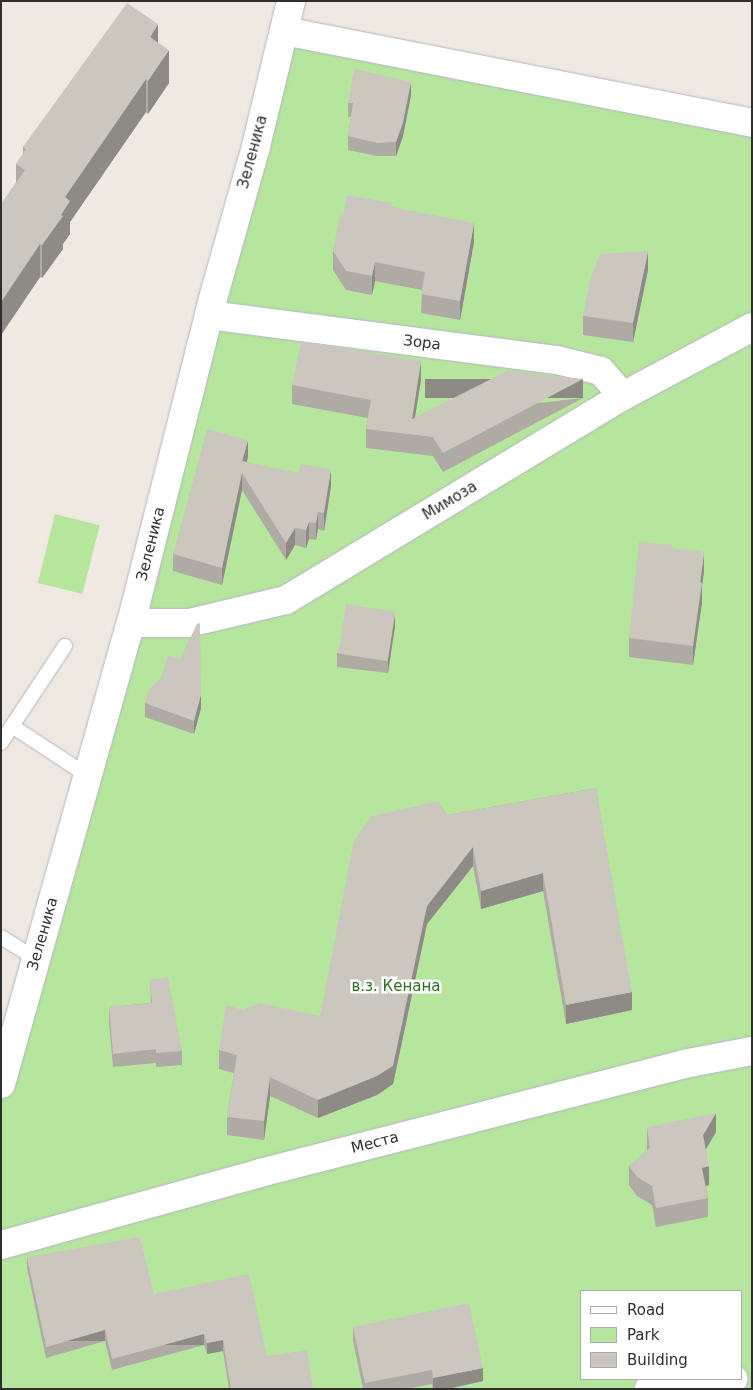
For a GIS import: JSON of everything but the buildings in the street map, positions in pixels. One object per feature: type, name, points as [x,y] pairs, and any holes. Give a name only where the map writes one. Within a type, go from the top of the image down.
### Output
[{"type":"street","name":"Зеленика","points":[[1,1084],[131,622],[208,315],[256,146],[291,1]]},
{"type":"street","points":[[284,31],[752,124]]},
{"type":"street","name":"Зора","points":[[208,315],[557,360],[601,371],[623,396]]},
{"type":"street","name":"Мимоза","points":[[131,622],[189,623],[286,600],[623,396],[752,327]]},
{"type":"street","name":"Места","points":[[1,1245],[279,1168],[684,1064],[752,1050]]},
{"type":"street","points":[[650,1389],[725,1380]]},
{"type":"lane","points":[[1,743],[65,646]]},
{"type":"lane","points":[[12,726],[87,775]]},
{"type":"lane","points":[[1,937],[36,959]]},
{"type":"green space","name":"в.з. Кенана","points":[[284,31],[752,116],[752,1389],[1,1389],[1,1077]]},
{"type":"green space","points":[[55,514],[100,525],[82,594],[38,583]]}]
